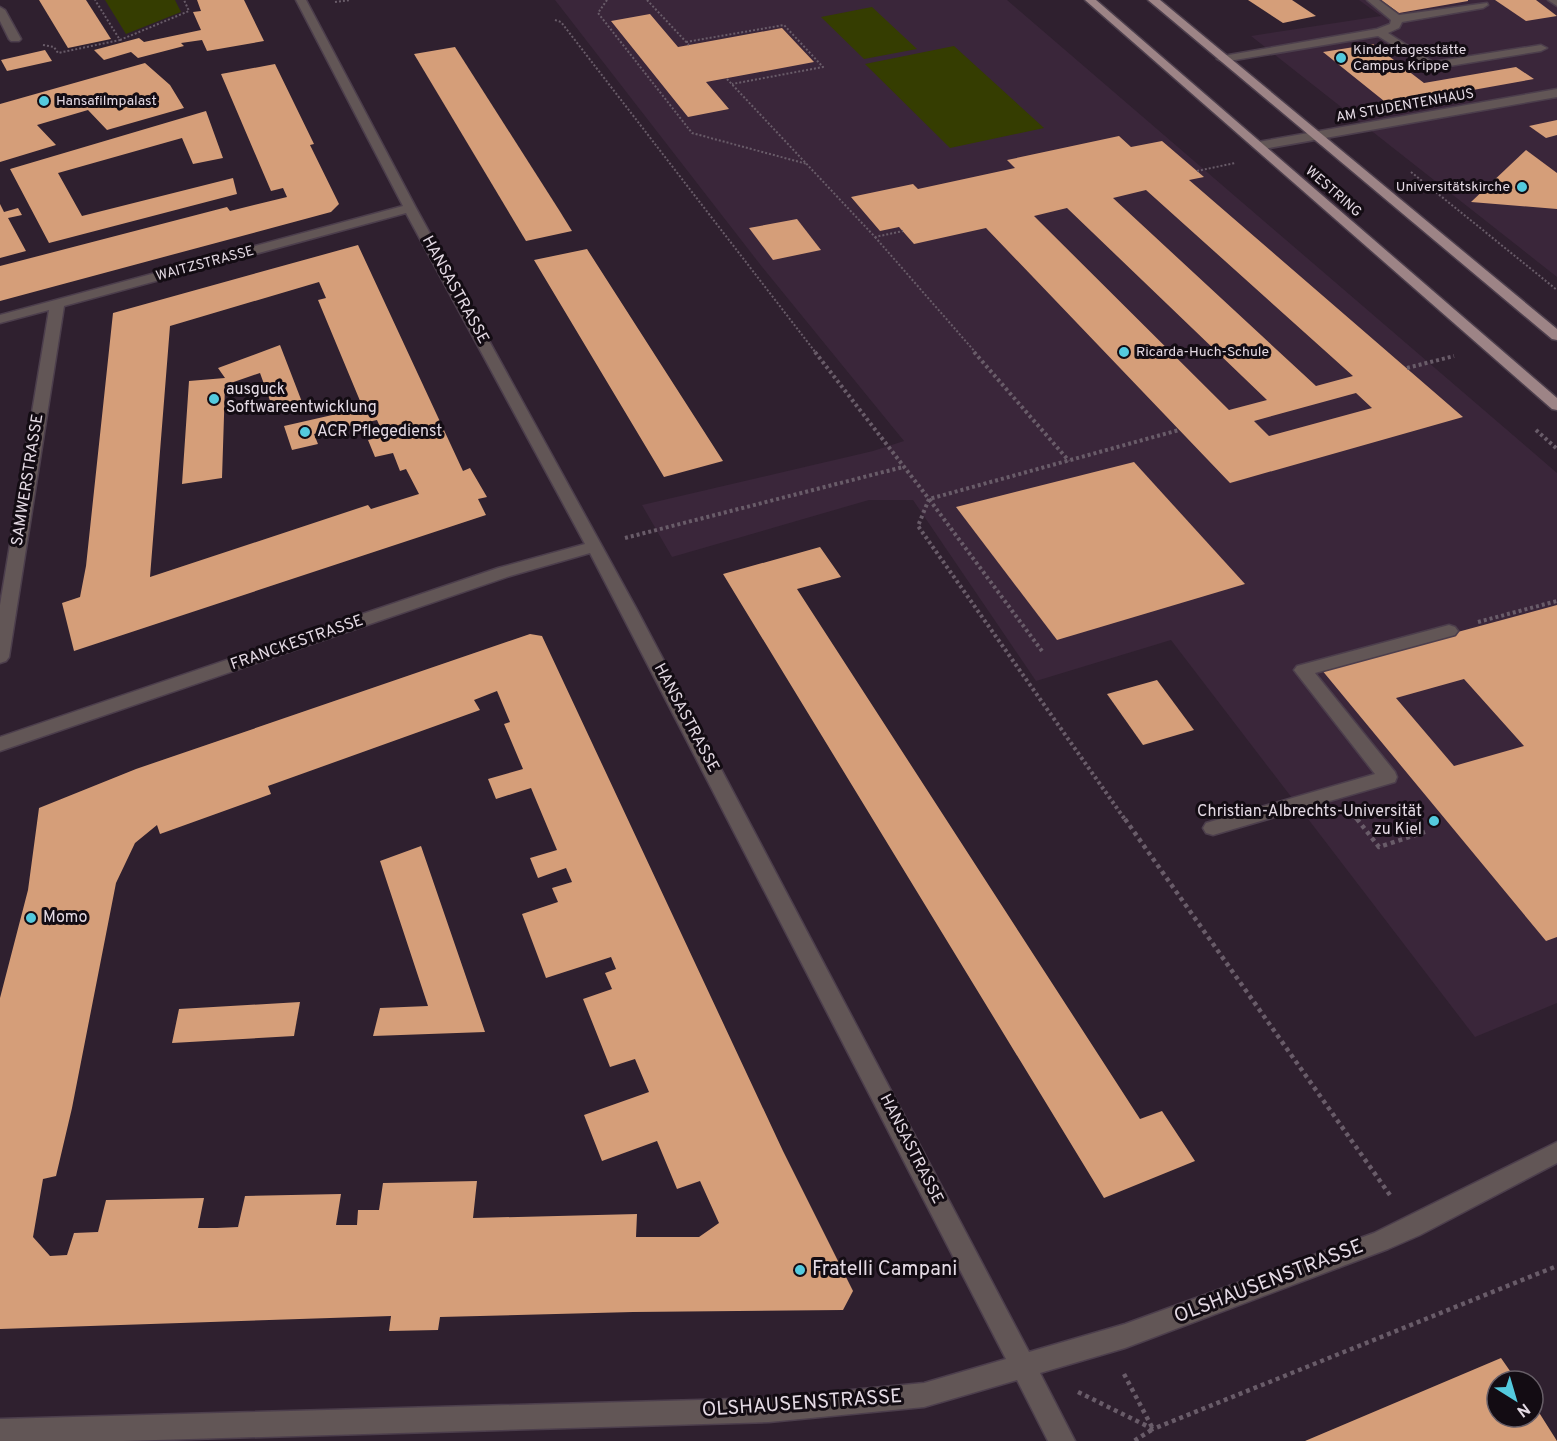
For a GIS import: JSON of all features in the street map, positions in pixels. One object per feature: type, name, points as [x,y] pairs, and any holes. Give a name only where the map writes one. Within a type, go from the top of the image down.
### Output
[{"type":"main road","name":"WESTRING","points":[[1090,0],[1557,406]]},
{"type":"main road","name":"WESTRING","points":[[1153,0],[1557,336]]},
{"type":"street","name":"HANSASTRASSE","points":[[301,0],[410,208],[595,546],[1062,1441]]},
{"type":"street","points":[[1372,0],[1397,19],[1483,5]]},
{"type":"street","points":[[1553,0],[1557,3]]},
{"type":"street","points":[[0,10],[15,39]]},
{"type":"street","points":[[1223,59],[1380,32],[1395,26],[1397,19]]},
{"type":"street","points":[[1380,32],[1431,66],[1541,48]]},
{"type":"street","name":"AM STUDENTENHAUS","points":[[1258,146],[1557,93]]},
{"type":"street","name":"WAITZSTRASSE","points":[[0,319],[410,208]]},
{"type":"street","name":"SAMWERSTRASSE","points":[[0,657],[57,304]]},
{"type":"street","name":"FRANCKESTRASSE","points":[[0,744],[504,572],[595,546]]},
{"type":"street","points":[[1213,828],[1388,777],[1303,670],[1449,631]]},
{"type":"street","name":"OLSHAUSENSTRASSE","points":[[0,1432],[769,1410],[924,1395],[1106,1342],[1412,1227],[1557,1152]]},
{"type":"path","points":[[95,0],[120,40]]},
{"type":"path","points":[[15,39],[54,47],[58,53],[120,40],[189,11],[184,0]]},
{"type":"path","points":[[607,0],[598,13],[692,133],[807,164]]},
{"type":"path","points":[[646,0],[688,44],[784,25],[823,67],[732,84]]},
{"type":"path","points":[[555,20],[561,22],[929,499],[1042,651]]},
{"type":"path","points":[[727,78],[875,237],[1069,461]]},
{"type":"path","points":[[1197,171],[1239,162]]},
{"type":"path","points":[[875,237],[903,231]]},
{"type":"path","points":[[1551,285],[1557,290]]},
{"type":"path","points":[[1407,368],[1455,356]]},
{"type":"path","points":[[929,499],[1179,430]]},
{"type":"path","points":[[595,546],[903,467]]},
{"type":"path","points":[[929,499],[918,526],[1412,1227]]},
{"type":"path","points":[[1449,631],[1557,601]]},
{"type":"path","points":[[1356,818],[1379,847],[1428,831]]},
{"type":"path","points":[[1134,1441],[1153,1428],[1557,1266]]},
{"type":"path","points":[[1106,1342],[1153,1428]]},
{"type":"path","points":[[1023,1366],[1153,1428]]},
{"type":"shaded area","name":"Ricarda-Huch-Schule","points":[[555,0],[1007,0],[1557,473],[1557,1003],[1475,1037],[1171,640],[1036,681],[913,500],[869,500],[672,557],[642,505],[873,451],[904,441],[759,263]]},
{"type":"shaded area","points":[[1359,0],[1557,0],[1557,277],[1251,36],[1381,16]]},
{"type":"green space","points":[[105,0],[175,0],[181,12],[126,34]]},
{"type":"green space","points":[[872,7],[917,49],[864,59],[821,17]]},
{"type":"green space","points":[[954,46],[1044,128],[950,148],[865,64]]},
{"type":"building","points":[[39,0],[86,0],[111,39],[68,48]]},
{"type":"building","points":[[197,0],[244,0],[264,41],[207,51],[202,40],[181,43],[184,46],[138,58],[131,52],[104,60],[94,50],[139,38],[144,42],[201,30],[193,12],[201,11]]},
{"type":"building","points":[[1248,0],[1292,0],[1316,16],[1283,23]]},
{"type":"building","points":[[1381,0],[1468,0],[1468,1],[1399,13]]},
{"type":"building","points":[[1495,0],[1536,0],[1557,16],[1526,21]]},
{"type":"building","points":[[650,14],[678,47],[782,28],[814,62],[706,82],[729,109],[688,117],[611,21]]},
{"type":"building","points":[[1373,44],[1424,83],[1516,67],[1534,79],[1389,105],[1323,52]]},
{"type":"building","points":[[455,47],[572,231],[526,241],[414,54]]},
{"type":"building","points":[[45,50],[52,61],[7,71],[1,60]]},
{"type":"building","points":[[145,63],[170,85],[184,108],[107,130],[88,110],[37,125],[56,145],[0,162],[0,104]]},
{"type":"building","points":[[275,64],[314,144],[310,145],[339,204],[331,212],[0,301],[0,266],[227,207],[230,211],[287,197],[283,188],[271,191],[221,74]]},
{"type":"building","points":[[206,111],[223,158],[193,164],[182,138],[58,173],[82,216],[233,178],[237,194],[49,243],[10,169]]},
{"type":"building","points":[[1557,120],[1557,135],[1546,138],[1529,126]]},
{"type":"building","points":[[1119,136],[1131,147],[1162,141],[1204,177],[1189,180],[1463,417],[1230,483],[986,228],[914,244],[899,227],[880,231],[851,197],[913,184],[918,189],[1015,168],[1007,160]],"holes":[[[1146,190],[1353,376],[1316,386],[1113,198]],[[1067,208],[1267,400],[1229,410],[1034,216]],[[1356,393],[1372,408],[1269,436],[1254,421]]]},
{"type":"building","name":"Universitätskirche","points":[[1526,150],[1557,173],[1557,209],[1471,202]]},
{"type":"building","points":[[0,204],[4,212],[18,208],[22,215],[8,218],[26,251],[0,258]]},
{"type":"building","points":[[797,219],[821,250],[773,260],[749,228]]},
{"type":"building","points":[[358,245],[463,471],[470,468],[487,497],[478,499],[486,515],[74,651],[62,603],[80,597],[86,566],[113,313]],"holes":[[[319,282],[326,298],[318,300],[363,408],[284,426],[292,450],[318,444],[314,434],[377,420],[384,436],[368,440],[375,457],[393,453],[400,471],[406,469],[419,494],[371,509],[368,505],[150,577],[170,326]]]},
{"type":"building","points":[[587,249],[723,461],[664,477],[534,260]]},
{"type":"building","points":[[280,345],[302,402],[273,409],[260,373],[225,385],[222,478],[182,484],[189,381],[225,378],[218,368]]},
{"type":"building","points":[[1134,462],[1245,584],[1057,640],[956,507]]},
{"type":"building","points":[[820,547],[841,577],[797,589],[1140,1119],[1162,1111],[1195,1161],[1104,1198],[723,574]]},
{"type":"building","points":[[1557,605],[1557,937],[1546,941],[1321,669]],"holes":[[[1464,679],[1524,746],[1454,766],[1396,698]]]},
{"type":"building","points":[[530,634],[542,636],[783,1151],[853,1291],[843,1310],[440,1317],[438,1330],[389,1331],[391,1316],[0,1329],[0,998],[28,890],[39,808],[136,769]],"holes":[[[497,691],[510,722],[504,724],[523,769],[488,779],[496,799],[531,788],[557,850],[530,858],[538,878],[566,868],[572,882],[552,888],[558,902],[522,914],[546,978],[611,957],[616,969],[605,973],[612,989],[583,999],[610,1067],[635,1059],[649,1092],[584,1115],[602,1161],[657,1141],[677,1189],[700,1181],[719,1223],[699,1237],[636,1237],[637,1214],[473,1218],[477,1181],[383,1183],[379,1210],[358,1210],[357,1225],[336,1225],[341,1194],[245,1196],[238,1227],[217,1228],[198,1228],[204,1198],[106,1200],[98,1232],[74,1233],[67,1255],[50,1256],[33,1237],[43,1179],[56,1176],[72,1108],[116,883],[135,843],[157,825],[160,834],[271,794],[268,786],[480,710],[474,700]]]},
{"type":"building","points":[[1157,680],[1194,730],[1143,745],[1107,694]]},
{"type":"building","points":[[421,846],[485,1032],[373,1036],[380,1008],[428,1006],[380,861]]},
{"type":"building","points":[[300,1002],[294,1036],[172,1043],[179,1009]]},
{"type":"building","points":[[1501,1358],[1509,1369],[1485,1369],[1485,1429],[1545,1429],[1545,1422],[1557,1441],[1305,1441]]},
{"type":"place","name":"Kindertagesstätte Campus Krippe","points":[[1341,58]]},
{"type":"place","name":"Hansafilmpalast","points":[[44,101]]},
{"type":"place","name":"Universitätskirche","points":[[1522,187]]},
{"type":"place","name":"Ricarda-Huch-Schule","points":[[1124,352]]},
{"type":"place","name":"ausguck Softwareentwicklung","points":[[214,399]]},
{"type":"place","name":"ACR Pflegedienst","points":[[305,432]]},
{"type":"place","name":"Christian-Albrechts-Universität zu Kiel","points":[[1434,821]]},
{"type":"place","name":"Momo","points":[[31,918]]},
{"type":"place","name":"Fratelli Campani","points":[[800,1270]]}]
